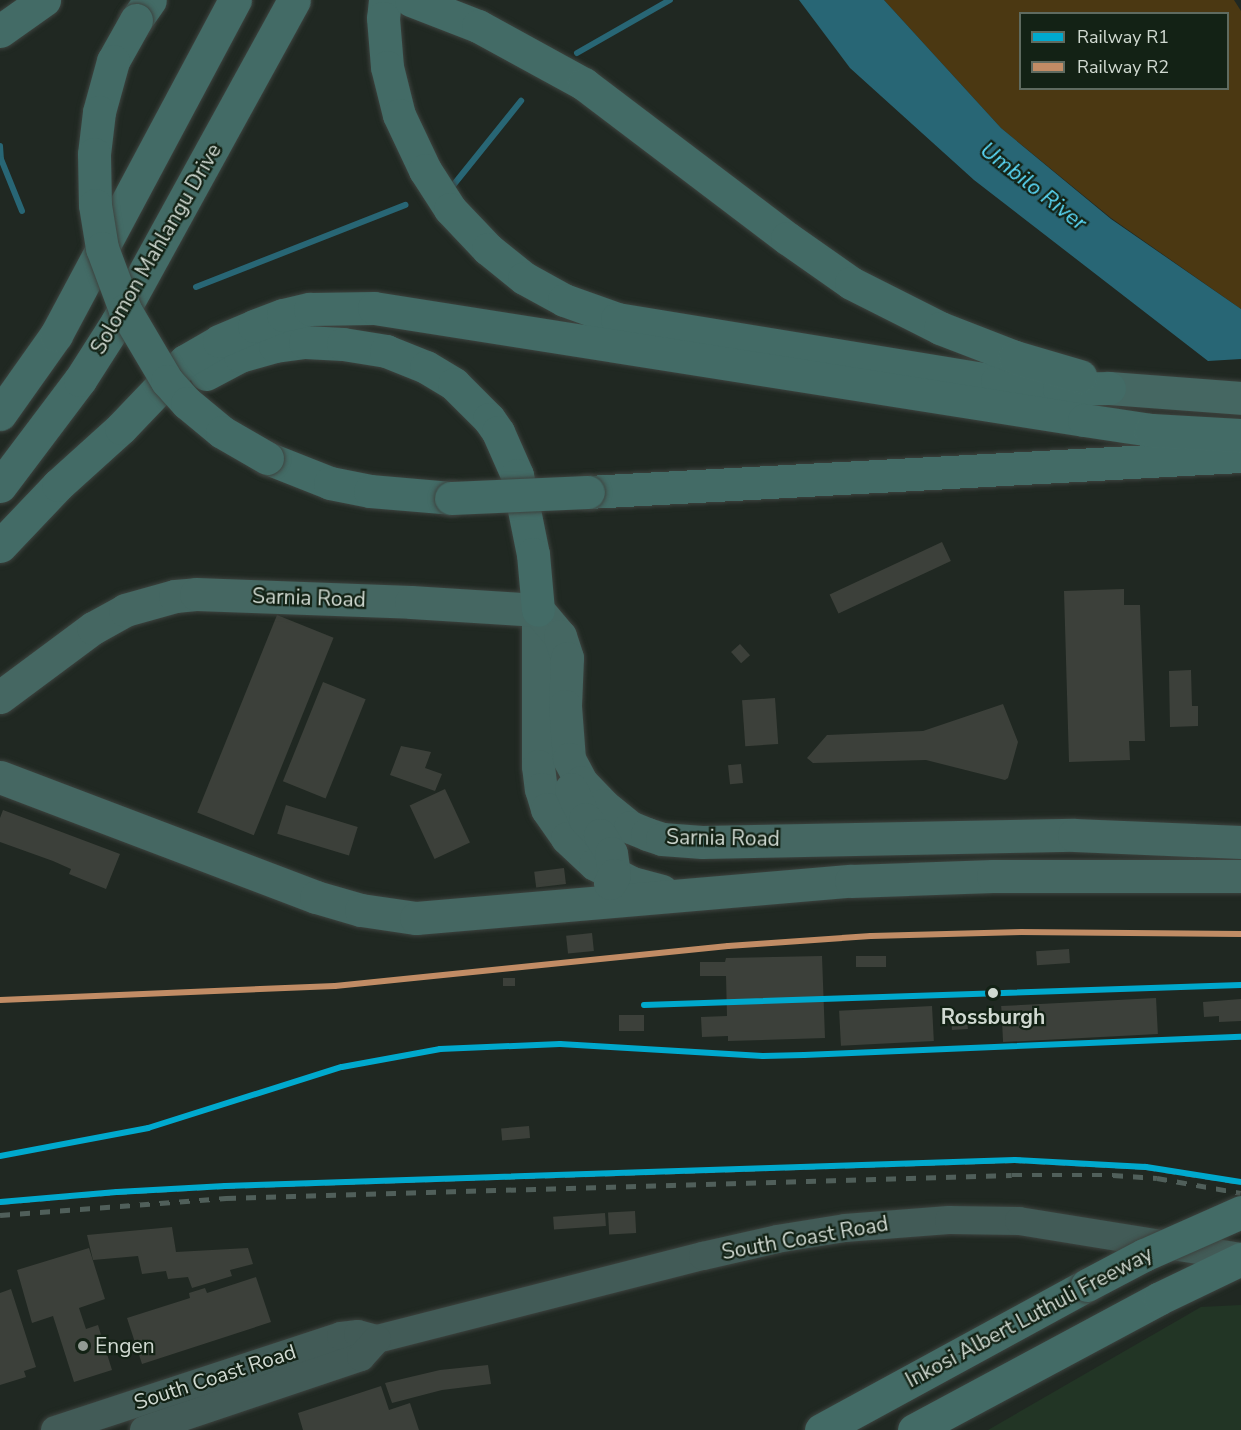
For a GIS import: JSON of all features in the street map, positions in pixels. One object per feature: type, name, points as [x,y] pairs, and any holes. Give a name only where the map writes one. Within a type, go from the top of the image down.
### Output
[{"type":"highway","points":[[0,31],[44,0]]},
{"type":"highway","name":"Solomon Mahlangu Drive","points":[[0,414],[56,335],[235,0]]},
{"type":"highway","name":"Solomon Mahlangu Drive","points":[[0,486],[80,380],[117,321],[294,0]]},
{"type":"highway","points":[[386,0],[383,18],[387,68],[399,116],[425,170],[450,209],[488,249],[524,278],[564,300],[617,319],[974,377],[1059,389],[1109,388]]},
{"type":"highway","points":[[411,0],[478,26],[584,84],[850,283],[908,314],[950,332],[1109,388]]},
{"type":"highway","points":[[143,10],[113,61],[99,112],[94,154],[95,205],[102,248],[125,310],[167,381],[187,403],[222,432],[267,458],[330,483],[370,491],[451,498],[1241,456]]},
{"type":"highway","points":[[0,546],[58,485],[121,428],[185,361],[203,350],[282,315],[340,306],[374,308],[1151,430],[1241,435]]},
{"type":"highway","points":[[121,428],[220,366],[240,356],[275,346],[305,342],[365,346],[426,367],[454,384],[478,406],[498,432],[510,458],[524,497],[538,610]]},
{"type":"highway","name":"Inkosi Albert Luthuli Freeway","points":[[821,1430],[1144,1255],[1241,1212]]},
{"type":"highway","points":[[914,1430],[1135,1311],[1241,1258]]},
{"type":"main road","points":[[1109,388],[1241,398]]},
{"type":"main road","name":"Sarnia Road","points":[[3,697],[93,628],[124,610],[175,596],[196,594],[538,610],[560,636],[567,658],[565,706],[569,759],[592,794],[630,827],[662,839],[683,842],[1074,836],[1241,842]]},
{"type":"main road","points":[[538,610],[541,789],[547,809],[567,838],[595,864],[632,883],[681,895]]},
{"type":"main road","points":[[0,755],[65,800]]},
{"type":"main road","points":[[569,759],[570,785],[576,804],[609,847],[614,875],[598,903]]},
{"type":"main road","points":[[0,777],[316,897],[361,910],[416,918],[851,881],[957,877],[1241,876]]},
{"type":"street","name":"South Coast Road","points":[[55,1430],[232,1371],[361,1357],[377,1339],[767,1241],[879,1224],[949,1220],[1019,1221],[1241,1258]]},
{"type":"street","name":"South Coast Road","points":[[144,1430],[241,1398],[298,1364]]},
{"type":"street","points":[[232,1371],[241,1398]]},
{"type":"shaded area","points":[[884,0],[1234,0],[1241,11],[1241,309],[1111,218],[1001,128]]},
{"type":"shaded area","points":[[1241,1305],[1241,1430],[988,1430],[1201,1307]]},
{"type":"water","name":"Umbilo River","points":[[799,0],[884,0],[1001,128],[1111,219],[1241,309],[1241,359],[1208,361],[974,180],[850,68]]},
{"type":"building","points":[[942,542],[951,561],[838,613],[830,594]]},
{"type":"building","points":[[1124,589],[1124,605],[1140,605],[1145,741],[1129,741],[1130,760],[1069,762],[1064,591]]},
{"type":"building","points":[[277,615],[334,638],[254,835],[197,812]]},
{"type":"building","points":[[740,644],[750,655],[741,663],[731,652]]},
{"type":"building","points":[[1191,670],[1192,706],[1198,706],[1198,726],[1170,727],[1169,671]]},
{"type":"building","points":[[323,682],[366,699],[326,798],[283,781]]},
{"type":"building","points":[[775,698],[778,744],[745,746],[742,700]]},
{"type":"building","points":[[1003,704],[1018,742],[1008,778],[1005,780],[926,760],[813,763],[807,758],[827,735],[923,731]]},
{"type":"building","points":[[401,746],[431,752],[425,768],[442,774],[435,791],[390,775]]},
{"type":"building","points":[[741,764],[743,783],[730,784],[728,765]]},
{"type":"building","points":[[445,789],[470,842],[435,859],[410,805]]},
{"type":"building","points":[[286,805],[358,827],[349,856],[277,834]]},
{"type":"building","points":[[3,810],[120,854],[106,889],[69,874],[71,869],[53,861],[0,842],[0,818]]},
{"type":"building","points":[[564,868],[566,884],[536,888],[534,872]]},
{"type":"building","points":[[592,933],[594,951],[568,954],[566,936]]},
{"type":"building","points":[[1069,949],[1070,963],[1037,965],[1036,951]]},
{"type":"building","points":[[822,956],[825,1038],[728,1041],[728,1036],[702,1037],[701,1017],[727,1016],[726,976],[700,976],[700,962],[725,962],[726,958]]},
{"type":"building","points":[[856,956],[886,956],[886,967],[856,967]]},
{"type":"building","points":[[503,978],[515,978],[515,986],[503,986]]},
{"type":"building","points":[[1156,998],[1158,1034],[1003,1042],[1001,1006]]},
{"type":"building","points":[[1241,999],[1241,1021],[1219,1022],[1219,1016],[1204,1017],[1203,1002]]},
{"type":"building","points":[[932,1006],[934,1041],[841,1046],[839,1011]]},
{"type":"building","points":[[619,1015],[644,1015],[644,1031],[619,1031]]},
{"type":"building","points":[[967,1016],[968,1029],[952,1030],[951,1017]]},
{"type":"building","points":[[529,1126],[530,1138],[502,1140],[501,1128]]},
{"type":"building","points":[[635,1211],[636,1233],[609,1234],[608,1212]]},
{"type":"building","points":[[605,1213],[606,1226],[554,1230],[553,1217]]},
{"type":"building","points":[[172,1227],[176,1252],[248,1248],[253,1264],[230,1270],[232,1276],[192,1288],[188,1277],[168,1279],[166,1271],[142,1274],[138,1256],[93,1260],[87,1235]]},
{"type":"building","points":[[89,1248],[105,1299],[79,1308],[86,1329],[98,1325],[112,1370],[74,1382],[53,1316],[32,1323],[17,1270]]},
{"type":"building","points":[[256,1277],[271,1322],[142,1364],[127,1318],[190,1298],[189,1293],[205,1288],[207,1293]]},
{"type":"building","points":[[11,1289],[36,1367],[24,1371],[26,1377],[0,1385],[0,1293]]},
{"type":"building","points":[[488,1365],[491,1384],[442,1390],[392,1403],[385,1383],[440,1370]]},
{"type":"building","points":[[381,1386],[389,1410],[410,1403],[419,1430],[303,1430],[298,1413]]},
{"type":"waterway","points":[[577,53],[670,0]]},
{"type":"waterway","points":[[451,188],[521,101]]},
{"type":"waterway","points":[[0,146],[1,159],[22,211]]},
{"type":"waterway","points":[[196,287],[405,205]]},
{"type":"railway","points":[[0,1202],[225,1186],[1015,1160],[1146,1167],[1241,1182]]},
{"type":"railway","points":[[0,1215],[226,1198],[1012,1175],[1113,1175],[1157,1178],[1241,1193]]},
{"type":"rail line","name":"R2","points":[[0,1000],[335,986],[728,946],[871,936],[1022,932],[1241,934]]},
{"type":"rail line","name":"R1","points":[[644,1005],[1241,985]]},
{"type":"rail line","name":"R1","points":[[0,1156],[148,1128],[342,1067],[440,1049],[560,1044],[763,1056],[1241,1037]]},
{"type":"rail line","name":"R1","points":[[0,1202],[225,1186],[1015,1160],[1146,1167],[1241,1182]]},
{"type":"place","name":"Rossburgh","points":[[993,993]]},
{"type":"place","name":"Engen","points":[[83,1346]]}]
